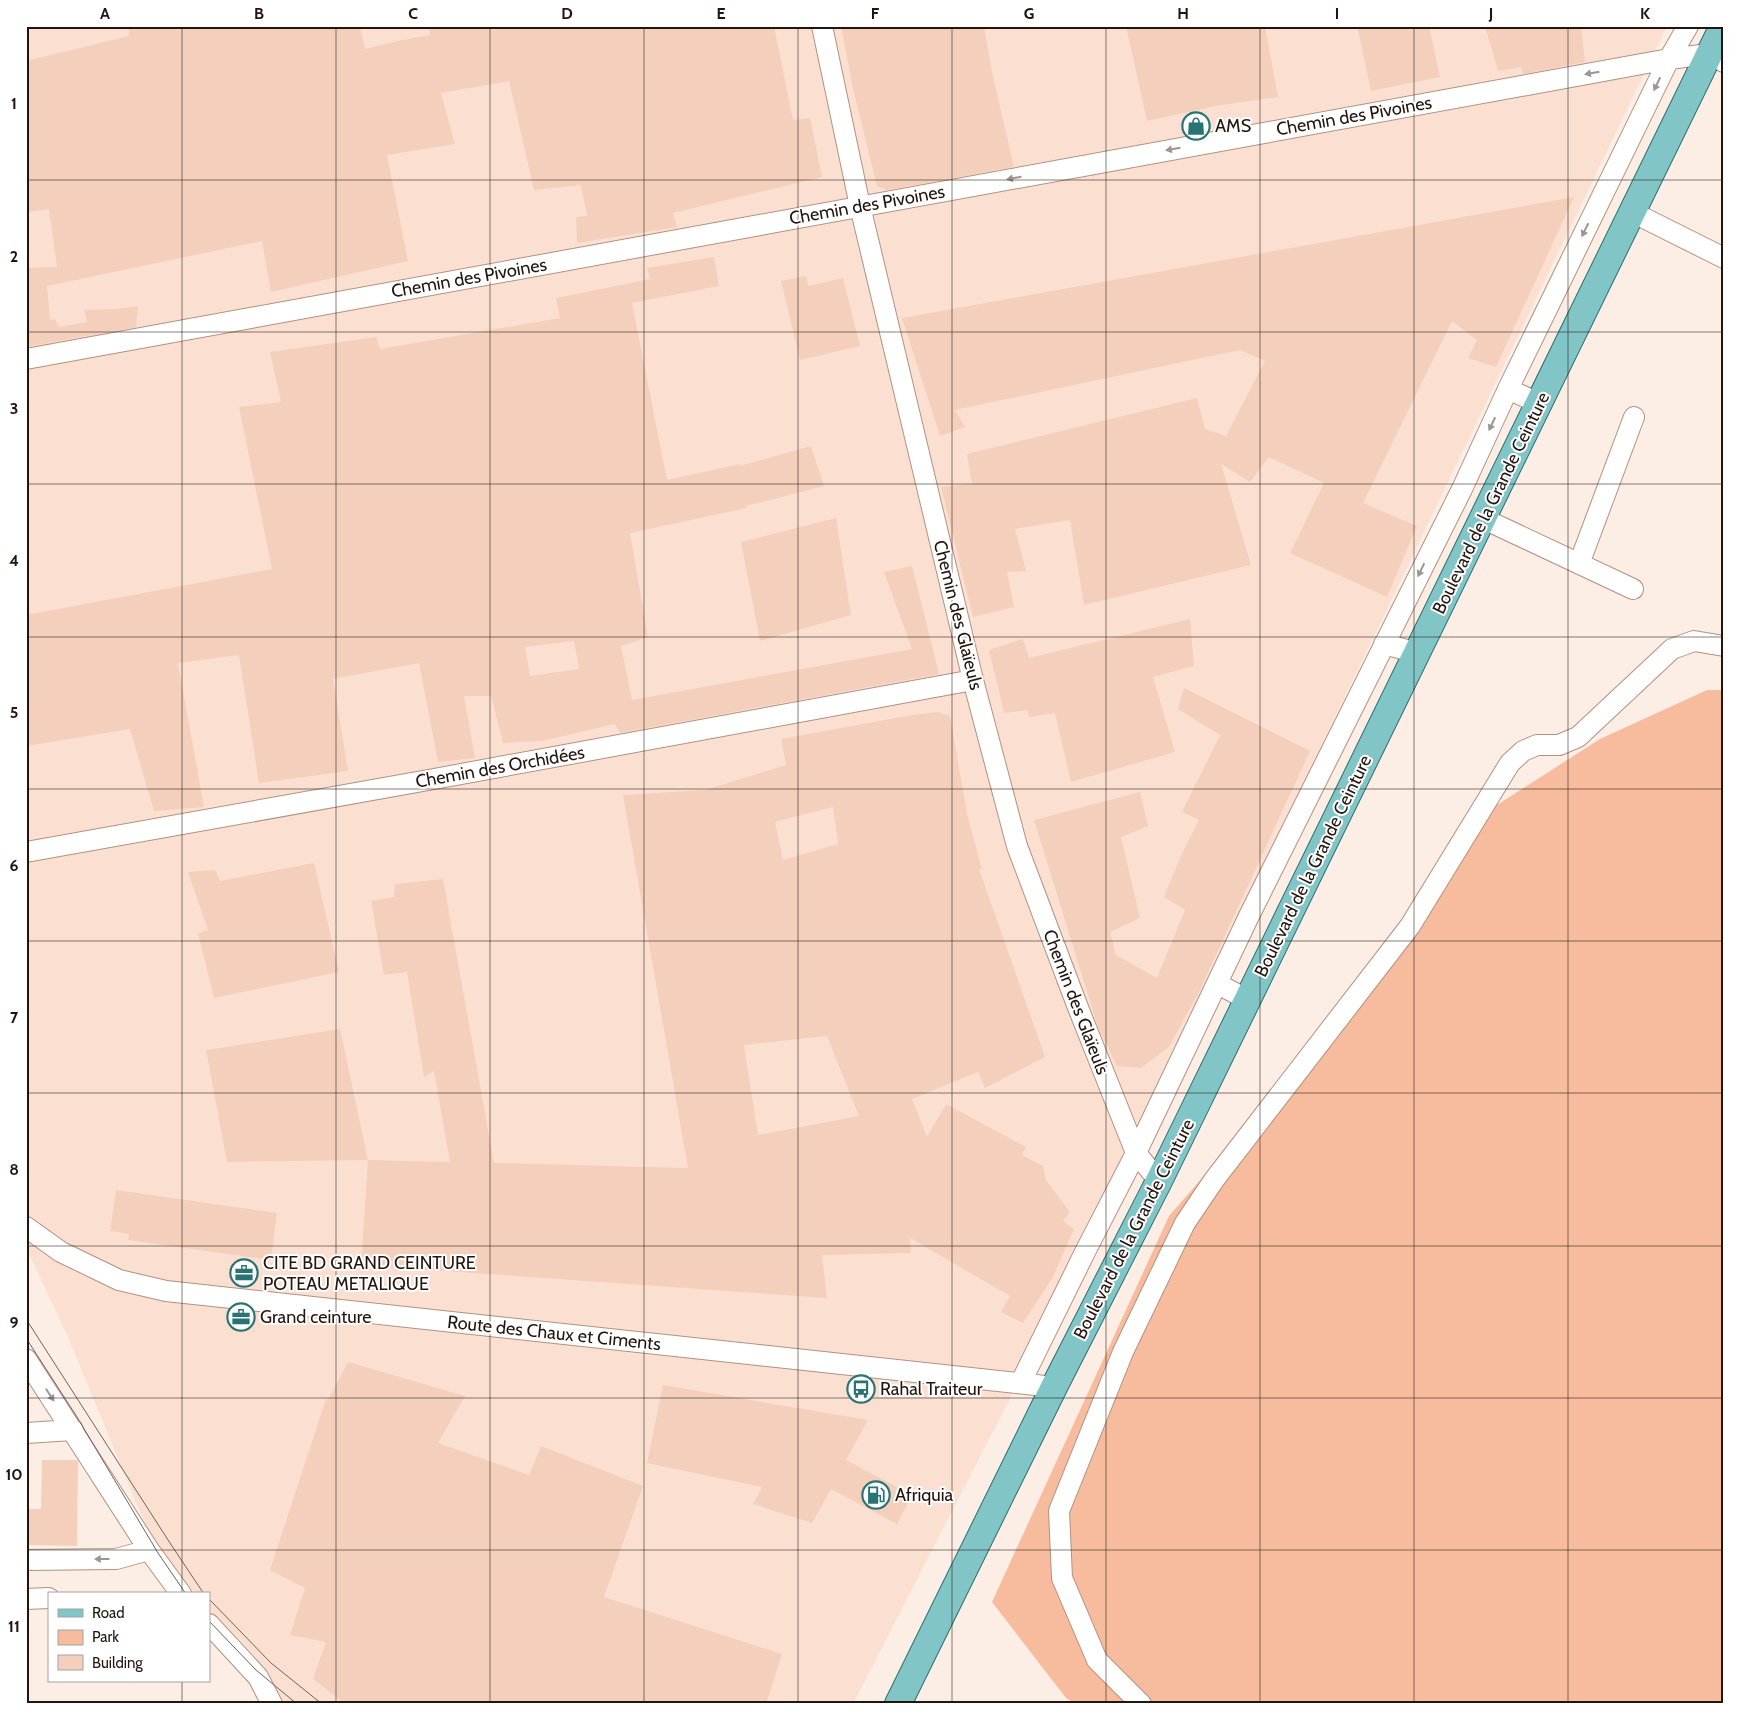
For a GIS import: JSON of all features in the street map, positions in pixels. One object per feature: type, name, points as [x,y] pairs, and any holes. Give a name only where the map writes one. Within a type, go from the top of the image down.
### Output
[{"type":"main road","name":"Boulevard de la Grande Ceinture","points":[[898,1704],[1054,1387],[1159,1181],[1540,404],[1632,212],[1716,58],[1723,26]]},
{"type":"street","name":"Chemin des Glaïeuls","points":[[822,26],[860,206],[973,680],[1017,846],[1077,1005],[1136,1153],[1159,1181]]},
{"type":"street","points":[[1021,1382],[1136,1153],[1254,907],[1462,489],[1508,389],[1669,59],[1688,26]]},
{"type":"street","name":"Chemin des Pivoines","points":[[26,359],[1669,59],[1716,58]]},
{"type":"street","points":[[1632,212],[1724,258]]},
{"type":"street","points":[[1508,389],[1540,404]]},
{"type":"street","points":[[1579,564],[1634,417]]},
{"type":"street","points":[[1462,489],[1484,518],[1633,589]]},
{"type":"street","points":[[1446,520],[1484,518]]},
{"type":"street","points":[[1141,1704],[1097,1660],[1062,1578],[1059,1511],[1124,1352],[1185,1223],[1220,1172],[1410,926],[1510,763],[1523,751],[1537,745],[1559,745],[1578,737],[1672,649],[1694,641],[1724,646]]},
{"type":"street","points":[[1384,644],[1418,653]]},
{"type":"street","name":"Chemin des Orchidées","points":[[26,852],[453,776],[973,680]]},
{"type":"street","points":[[1218,984],[1248,1000]]},
{"type":"street","name":"Route des Chaux et Ciments","points":[[26,1227],[61,1252],[119,1280],[166,1291],[1054,1387]]},
{"type":"street","name":"Route des Chaux et Ciments","points":[[26,1244],[61,1252]]},
{"type":"street","points":[[26,1359],[149,1550],[180,1592]]},
{"type":"street","points":[[26,1433],[73,1430]]},
{"type":"street","points":[[26,1560],[116,1559],[149,1550]]},
{"type":"street","points":[[26,1599],[48,1598]]},
{"type":"street","points":[[210,1625],[258,1677],[272,1704]]},
{"type":"shaded area","points":[[26,26],[1667,26],[1145,1113],[1020,1379],[853,1704],[281,1704],[210,1630],[210,1592],[173,1592],[68,1337],[26,1248]]},
{"type":"green space","points":[[1707,690],[1724,690],[1724,1704],[1076,1704],[1066,1698],[992,1602],[1169,1216],[1374,981],[1486,812],[1600,739]]},
{"type":"building","points":[[128,26],[360,26],[365,49],[430,35],[429,26],[774,26],[793,120],[810,118],[822,177],[673,213],[677,227],[577,243],[576,217],[587,216],[581,185],[534,190],[509,81],[441,93],[455,144],[387,155],[408,261],[271,292],[262,241],[47,286],[50,320],[55,319],[59,327],[87,322],[84,310],[138,306],[136,327],[26,347],[26,268],[57,267],[49,209],[29,212],[26,178],[26,61],[129,36]]},
{"type":"building","points":[[841,26],[984,26],[992,72],[1014,167],[887,190],[877,186],[853,89]]},
{"type":"building","points":[[1126,26],[1265,26],[1278,97],[1216,106],[1147,121]]},
{"type":"building","points":[[1357,26],[1429,26],[1440,77],[1371,91]]},
{"type":"building","points":[[1485,26],[1581,26],[1585,62],[1523,74],[1521,67],[1498,71]]},
{"type":"building","points":[[1574,197],[1496,367],[1468,358],[1477,340],[1452,321],[1363,503],[1417,526],[1387,597],[1290,553],[1324,483],[1269,457],[1250,482],[1221,464],[1251,565],[1084,605],[1070,520],[1015,529],[1026,571],[1007,572],[1014,607],[973,617],[941,487],[972,484],[967,454],[1197,398],[1205,429],[1226,436],[1265,361],[1240,350],[955,410],[965,427],[940,436],[902,318]]},
{"type":"building","points":[[714,257],[719,286],[632,303],[667,480],[740,464],[740,466],[811,446],[824,486],[746,506],[747,508],[630,533],[648,637],[621,646],[632,700],[912,649],[884,572],[912,566],[939,674],[620,733],[615,724],[542,741],[503,743],[491,696],[464,696],[475,758],[438,762],[419,663],[333,679],[348,771],[259,783],[239,655],[178,663],[204,807],[154,811],[130,729],[26,746],[26,615],[272,569],[239,407],[281,402],[270,352],[376,337],[380,349],[560,318],[556,298],[650,279],[647,268]],"holes":[[[574,641],[579,669],[530,676],[525,647]]]},
{"type":"building","points":[[806,276],[808,286],[843,278],[860,346],[800,360],[781,281]]},
{"type":"building","points":[[836,518],[851,615],[760,641],[741,542]]},
{"type":"building","points":[[1190,619],[1194,666],[1153,677],[1175,752],[1071,782],[1055,713],[1030,717],[1027,710],[1004,713],[989,650],[1023,639],[1029,658]]},
{"type":"building","points":[[1184,688],[1310,751],[1199,992],[1169,1047],[1141,1068],[1117,1066],[1098,1027],[1034,820],[1140,792],[1148,826],[1121,837],[1140,918],[1110,932],[1116,955],[1157,978],[1185,910],[1164,897],[1183,851],[1199,820],[1182,812],[1220,735],[1178,709]]},
{"type":"building","points":[[938,712],[950,716],[967,814],[982,869],[979,869],[1045,1057],[985,1088],[978,1072],[912,1099],[927,1137],[946,1104],[1026,1147],[1022,1155],[1043,1166],[1046,1180],[1070,1212],[1063,1221],[1074,1229],[1053,1277],[1023,1323],[1001,1312],[1010,1296],[910,1238],[911,1253],[822,1255],[827,1298],[361,1265],[368,1160],[450,1162],[434,1071],[424,1077],[407,972],[384,975],[371,901],[394,897],[395,884],[443,879],[494,1163],[688,1168],[623,795],[705,790],[786,765],[781,739]],"holes":[[[833,807],[838,844],[783,860],[775,822]],[[827,1036],[859,1116],[758,1135],[744,1045]]]},
{"type":"building","points":[[314,863],[339,972],[214,998],[198,933],[208,930],[188,872],[215,870],[220,881]]},
{"type":"building","points":[[340,1029],[368,1160],[227,1162],[206,1050]]},
{"type":"building","points":[[116,1190],[277,1213],[271,1260],[128,1240],[129,1234],[110,1231]]},
{"type":"building","points":[[348,1362],[465,1396],[438,1443],[529,1475],[541,1446],[643,1486],[604,1597],[782,1654],[766,1704],[345,1704],[313,1679],[326,1642],[290,1635],[305,1588],[270,1570],[326,1399],[328,1400]]},
{"type":"building","points":[[663,1385],[868,1420],[846,1460],[912,1495],[897,1524],[831,1489],[812,1523],[753,1504],[762,1487],[647,1463]]},
{"type":"building","points":[[42,1460],[77,1460],[78,1462],[77,1546],[28,1545],[28,1538],[26,1538],[26,1509],[41,1509]]},
{"type":"tram line","points":[[26,1319],[203,1592]]},
{"type":"tram line","points":[[26,1338],[77,1417],[158,1553],[185,1592]]},
{"type":"tram line","points":[[210,1600],[271,1663],[322,1704]]},
{"type":"tram line","points":[[210,1622],[256,1670],[297,1704]]},
{"type":"place","name":"AMS","points":[[1196,126]]},
{"type":"place","name":"CITE BD GRAND CEINTURE POTEAU METALIQUE","points":[[244,1273]]},
{"type":"place","name":"Grand ceinture","points":[[241,1317]]},
{"type":"place","name":"Rahal Traiteur","points":[[861,1389]]},
{"type":"place","name":"Afriquia","points":[[876,1495]]}]
